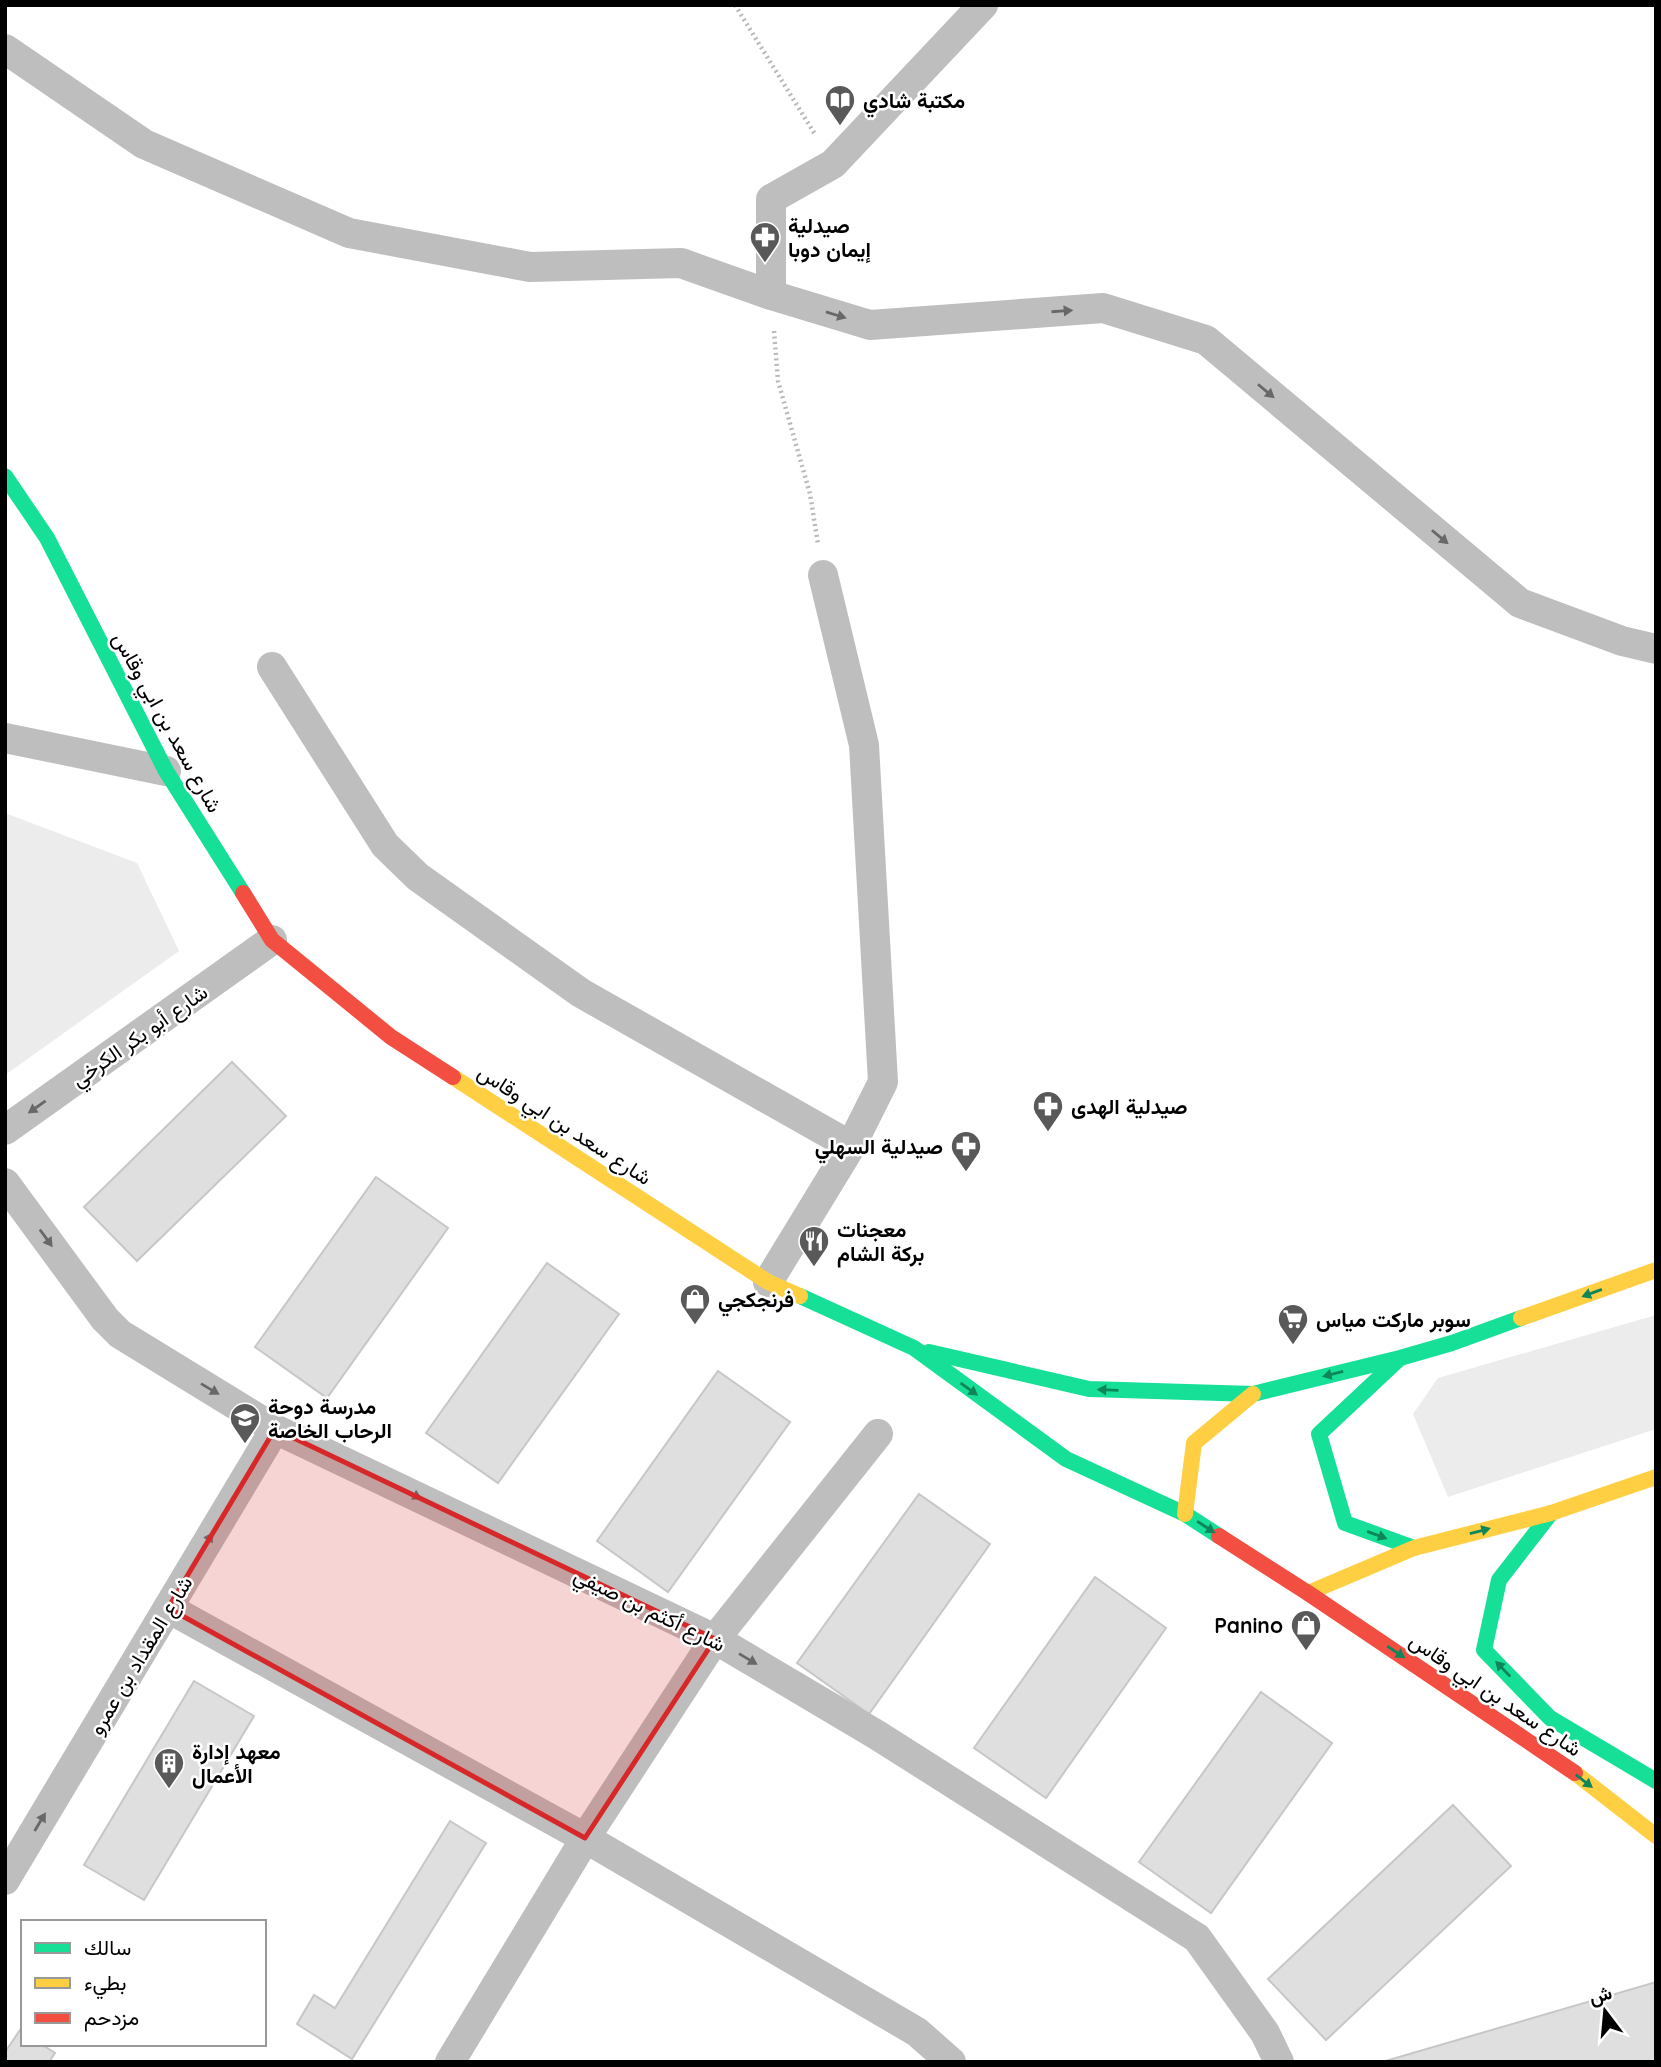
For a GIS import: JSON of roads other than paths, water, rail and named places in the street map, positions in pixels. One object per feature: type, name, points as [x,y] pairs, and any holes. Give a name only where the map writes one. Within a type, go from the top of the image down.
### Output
[{"type":"street","points":[[771,295],[771,199],[833,164],[983,5]]},
{"type":"street","points":[[5,49],[144,144],[349,233],[530,267],[681,263],[771,295],[870,325],[1103,308],[1206,340],[1520,603],[1622,642],[1656,649]]},
{"type":"street","name":"شارع سعد بن ابي وقاس","points":[[5,476],[47,538],[166,771],[272,940],[391,1037],[768,1282],[914,1348],[1066,1459],[1185,1514],[1567,1767],[1656,1836]]},
{"type":"street","points":[[768,1282],[851,1146],[883,1082],[864,745],[823,575]]},
{"type":"street","points":[[272,667],[385,845],[418,877],[581,993],[851,1146]]},
{"type":"street","points":[[5,738],[166,771]]},
{"type":"street","name":"شارع أبو بكر الكرخي","points":[[5,1130],[272,940]]},
{"type":"street","name":"شارع أكثم بن صيفي","points":[[5,1183],[105,1319],[120,1334],[275,1429],[715,1639],[877,1735],[1197,1938],[1265,2033],[1279,2062]]},
{"type":"street","points":[[914,1348],[1089,1389],[1253,1394],[1452,1343],[1656,1270]]},
{"type":"street","points":[[1400,1358],[1319,1434],[1345,1523],[1414,1548]]},
{"type":"street","points":[[1185,1514],[1194,1443],[1253,1394]]},
{"type":"street","name":"شارع المقداد بن عمرو","points":[[5,1880],[275,1429]]},
{"type":"street","points":[[450,2062],[585,1838],[715,1639],[877,1434]]},
{"type":"street","points":[[1308,1593],[1414,1548],[1551,1513],[1656,1477]]},
{"type":"street","name":"شارع سعد بن ابي وقاس","points":[[1551,1513],[1499,1580],[1484,1650],[1550,1718],[1656,1781]]},
{"type":"street","points":[[168,1608],[585,1838],[917,2032],[951,2062]]},
{"type":"place","name":"مكتبة شادي","points":[[840,127]]},
{"type":"place","name":"صيدلية إيمان دوبا","points":[[765,264]]},
{"type":"place","name":"صيدلية الهدى","points":[[1048,1133]]},
{"type":"place","name":"صيدلية السهلي","points":[[966,1173]]},
{"type":"place","name":"معجنات بركة الشام","points":[[814,1268]]},
{"type":"place","name":"فرنجكجي","points":[[695,1326]]},
{"type":"place","name":"سوبر ماركت مياس","points":[[1293,1346]]},
{"type":"place","name":"مدرسة دوحة الرحاب الخاصة","points":[[245,1445]]},
{"type":"place","name":"Panino","points":[[1306,1652]]},
{"type":"place","name":"معهد إدارة الأعمال","points":[[169,1790]]}]
